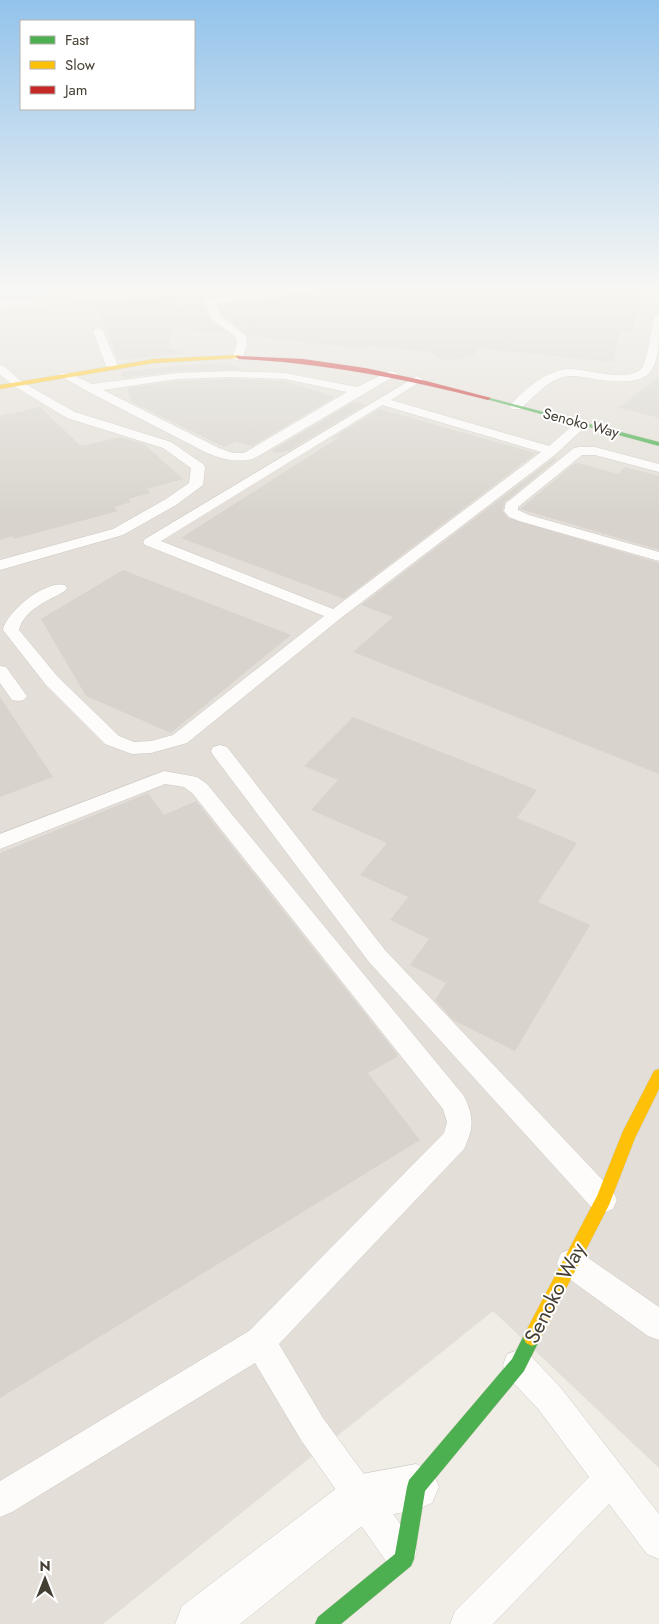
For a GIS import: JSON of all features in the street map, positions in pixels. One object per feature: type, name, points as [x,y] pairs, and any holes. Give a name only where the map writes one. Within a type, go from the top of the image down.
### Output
[{"type":"street","name":"Senoko Way","points":[[0,387],[112,366],[142,363]]},
{"type":"street","name":"Senoko Way","points":[[320,363],[392,374],[659,444]]},
{"type":"street","name":"Senoko Way","points":[[404,1559],[416,1488],[518,1364],[603,1200],[628,1136],[659,1075]]},
{"type":"street","points":[[200,1624],[362,1497],[416,1488]]},
{"type":"street","points":[[325,1624],[404,1559]]},
{"type":"lane","points":[[516,406],[555,375],[638,377],[645,373],[650,363]]},
{"type":"lane","points":[[0,368],[18,384],[71,415],[167,445],[198,467],[196,485],[171,502],[118,532],[0,565]]},
{"type":"lane","points":[[90,388],[177,376],[231,374],[285,376],[358,391]]},
{"type":"lane","points":[[64,375],[225,456],[240,457],[248,456],[265,447],[358,391],[392,374]]},
{"type":"lane","points":[[335,615],[150,542],[417,380]]},
{"type":"lane","points":[[381,401],[551,451]]},
{"type":"lane","points":[[59,588],[16,615],[11,622],[11,630],[52,681],[112,740],[132,748],[151,747],[180,739],[335,615],[551,451],[583,424]]},
{"type":"lane","points":[[659,468],[596,452],[579,452],[511,506],[511,511],[524,518],[659,557]]},
{"type":"lane","points":[[0,671],[18,696]]},
{"type":"lane","points":[[220,751],[377,956],[603,1200]]},
{"type":"lane","points":[[0,842],[164,777],[190,782],[200,789],[456,1104],[460,1122],[455,1140],[260,1342],[0,1500]]},
{"type":"lane","points":[[571,1263],[659,1325]]},
{"type":"lane","points":[[260,1342],[312,1429],[362,1497],[404,1559]]},
{"type":"lane","points":[[518,1364],[550,1399],[659,1542]]},
{"type":"lane","points":[[468,1624],[611,1479]]},
{"type":"shaded area","points":[[0,363],[659,363],[659,1468],[493,1311],[103,1624],[0,1624]]},
{"type":"building","points":[[222,363],[244,370],[177,371],[123,378],[121,372],[176,366]]},
{"type":"building","points":[[659,376],[659,418],[619,408]]},
{"type":"building","points":[[231,379],[284,381],[335,397],[252,446],[235,442],[224,447],[132,402],[127,388],[177,381]]},
{"type":"building","points":[[354,402],[365,405],[290,450],[280,453],[271,451]]},
{"type":"building","points":[[40,407],[81,446],[120,437],[144,444],[183,479],[147,489],[150,493],[128,499],[131,502],[114,507],[118,511],[14,539],[12,536],[0,540],[0,416]]},
{"type":"building","points":[[379,409],[536,453],[344,599],[181,538],[341,436],[331,439]]},
{"type":"building","points":[[554,458],[557,459],[505,502],[502,511],[508,518],[659,563],[659,774],[353,652],[393,617],[361,605]]},
{"type":"building","points":[[578,463],[618,474],[625,467],[659,476],[659,550],[520,509],[574,464]]},
{"type":"building","points":[[123,570],[291,635],[171,733],[86,696],[41,619]]},
{"type":"building","points":[[0,697],[53,777],[0,797]]},
{"type":"building","points":[[353,717],[537,790],[517,818],[577,843],[538,902],[590,925],[515,1051],[453,1020],[435,1000],[446,983],[410,965],[429,939],[390,920],[408,897],[360,875],[387,843],[311,810],[338,780],[304,766]]},
{"type":"building","points":[[148,793],[164,815],[196,801],[397,1054],[397,1057],[368,1073],[420,1140],[0,1398],[0,853]]},
{"type":"traffic: fast","points":[[488,398],[659,444]]},
{"type":"traffic: fast","points":[[325,1624],[404,1559],[416,1487],[518,1365],[532,1337]]},
{"type":"traffic: slow","points":[[0,387],[143,363]]},
{"type":"traffic: slow","points":[[532,1337],[603,1200],[628,1136],[659,1075]]},
{"type":"traffic: jam","points":[[317,363],[395,376],[488,398]]}]
